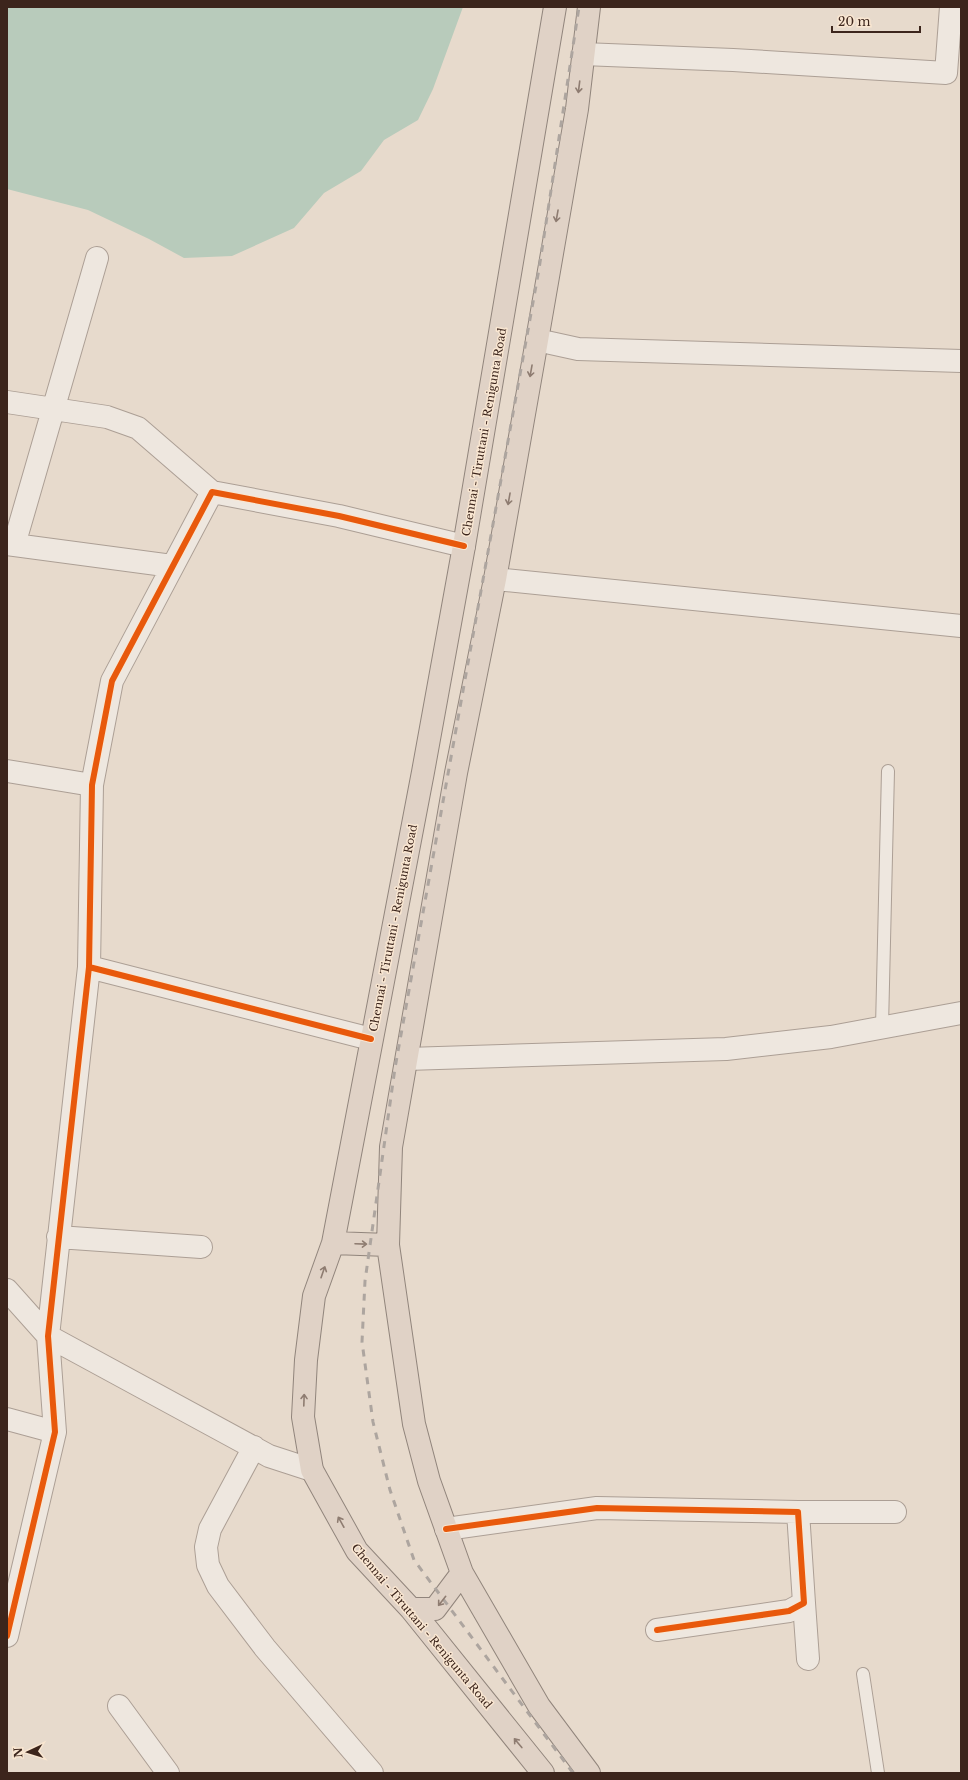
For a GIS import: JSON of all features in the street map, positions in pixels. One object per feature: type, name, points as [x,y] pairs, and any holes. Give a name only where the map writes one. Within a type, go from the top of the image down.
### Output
[{"type":"highway","name":"Chennai - Tiruttani - Renigunta Road","points":[[543,1773],[411,1610],[357,1551],[312,1470],[303,1417],[306,1360],[314,1296],[333,1244],[423,772],[464,546],[555,7]]},
{"type":"highway","points":[[589,7],[577,109],[537,340],[495,579],[456,773],[391,1146],[388,1245],[414,1424],[429,1481],[462,1573],[539,1706],[589,1773]]},
{"type":"highway","points":[[333,1244],[388,1245]]},
{"type":"highway","points":[[411,1610],[435,1609],[462,1573]]},
{"type":"street","points":[[583,54],[733,60],[946,73],[951,7]]},
{"type":"street","points":[[97,258],[10,544],[172,566]]},
{"type":"street","points":[[537,340],[578,349],[961,361]]},
{"type":"street","points":[[7,402],[107,417],[138,428],[212,492],[339,516],[464,546]]},
{"type":"street","points":[[7,1636],[55,1432],[48,1336],[89,967],[92,785],[112,681],[212,492]]},
{"type":"street","points":[[495,579],[961,626]]},
{"type":"street","points":[[7,771],[92,785]]},
{"type":"street","points":[[89,967],[371,1039]]},
{"type":"street","points":[[407,1059],[726,1049],[831,1037],[961,1013]]},
{"type":"street","points":[[58,1237],[201,1248]]},
{"type":"street","points":[[7,1290],[48,1336],[269,1456],[312,1470]]},
{"type":"street","points":[[7,1418],[55,1432]]},
{"type":"street","points":[[254,1447],[210,1529],[206,1547],[208,1565],[218,1586],[265,1648],[372,1773]]},
{"type":"street","points":[[446,1528],[597,1508],[798,1512],[895,1512]]},
{"type":"street","points":[[798,1512],[808,1659]]},
{"type":"street","points":[[657,1630],[789,1611],[804,1603]]},
{"type":"street","points":[[119,1706],[168,1773]]},
{"type":"lane","points":[[882,1027],[888,770]]},
{"type":"lane","points":[[863,1674],[878,1773]]},
{"type":"shaded area","points":[[7,7],[463,7],[433,89],[418,120],[384,140],[361,171],[324,193],[294,228],[232,256],[184,258],[149,239],[88,210],[7,189]]},
{"type":"railway","points":[[573,1773],[414,1560],[390,1490],[373,1422],[362,1342],[365,1281],[395,1068],[539,269],[579,7]]},
{"type":"cycle path","points":[[89,967],[92,785],[112,681],[212,492],[339,516],[464,546]]},
{"type":"cycle path","points":[[7,1636],[55,1432],[48,1336],[89,967],[371,1039]]},
{"type":"cycle path","points":[[446,1529],[597,1508],[798,1512],[804,1603],[789,1611],[657,1630]]}]
